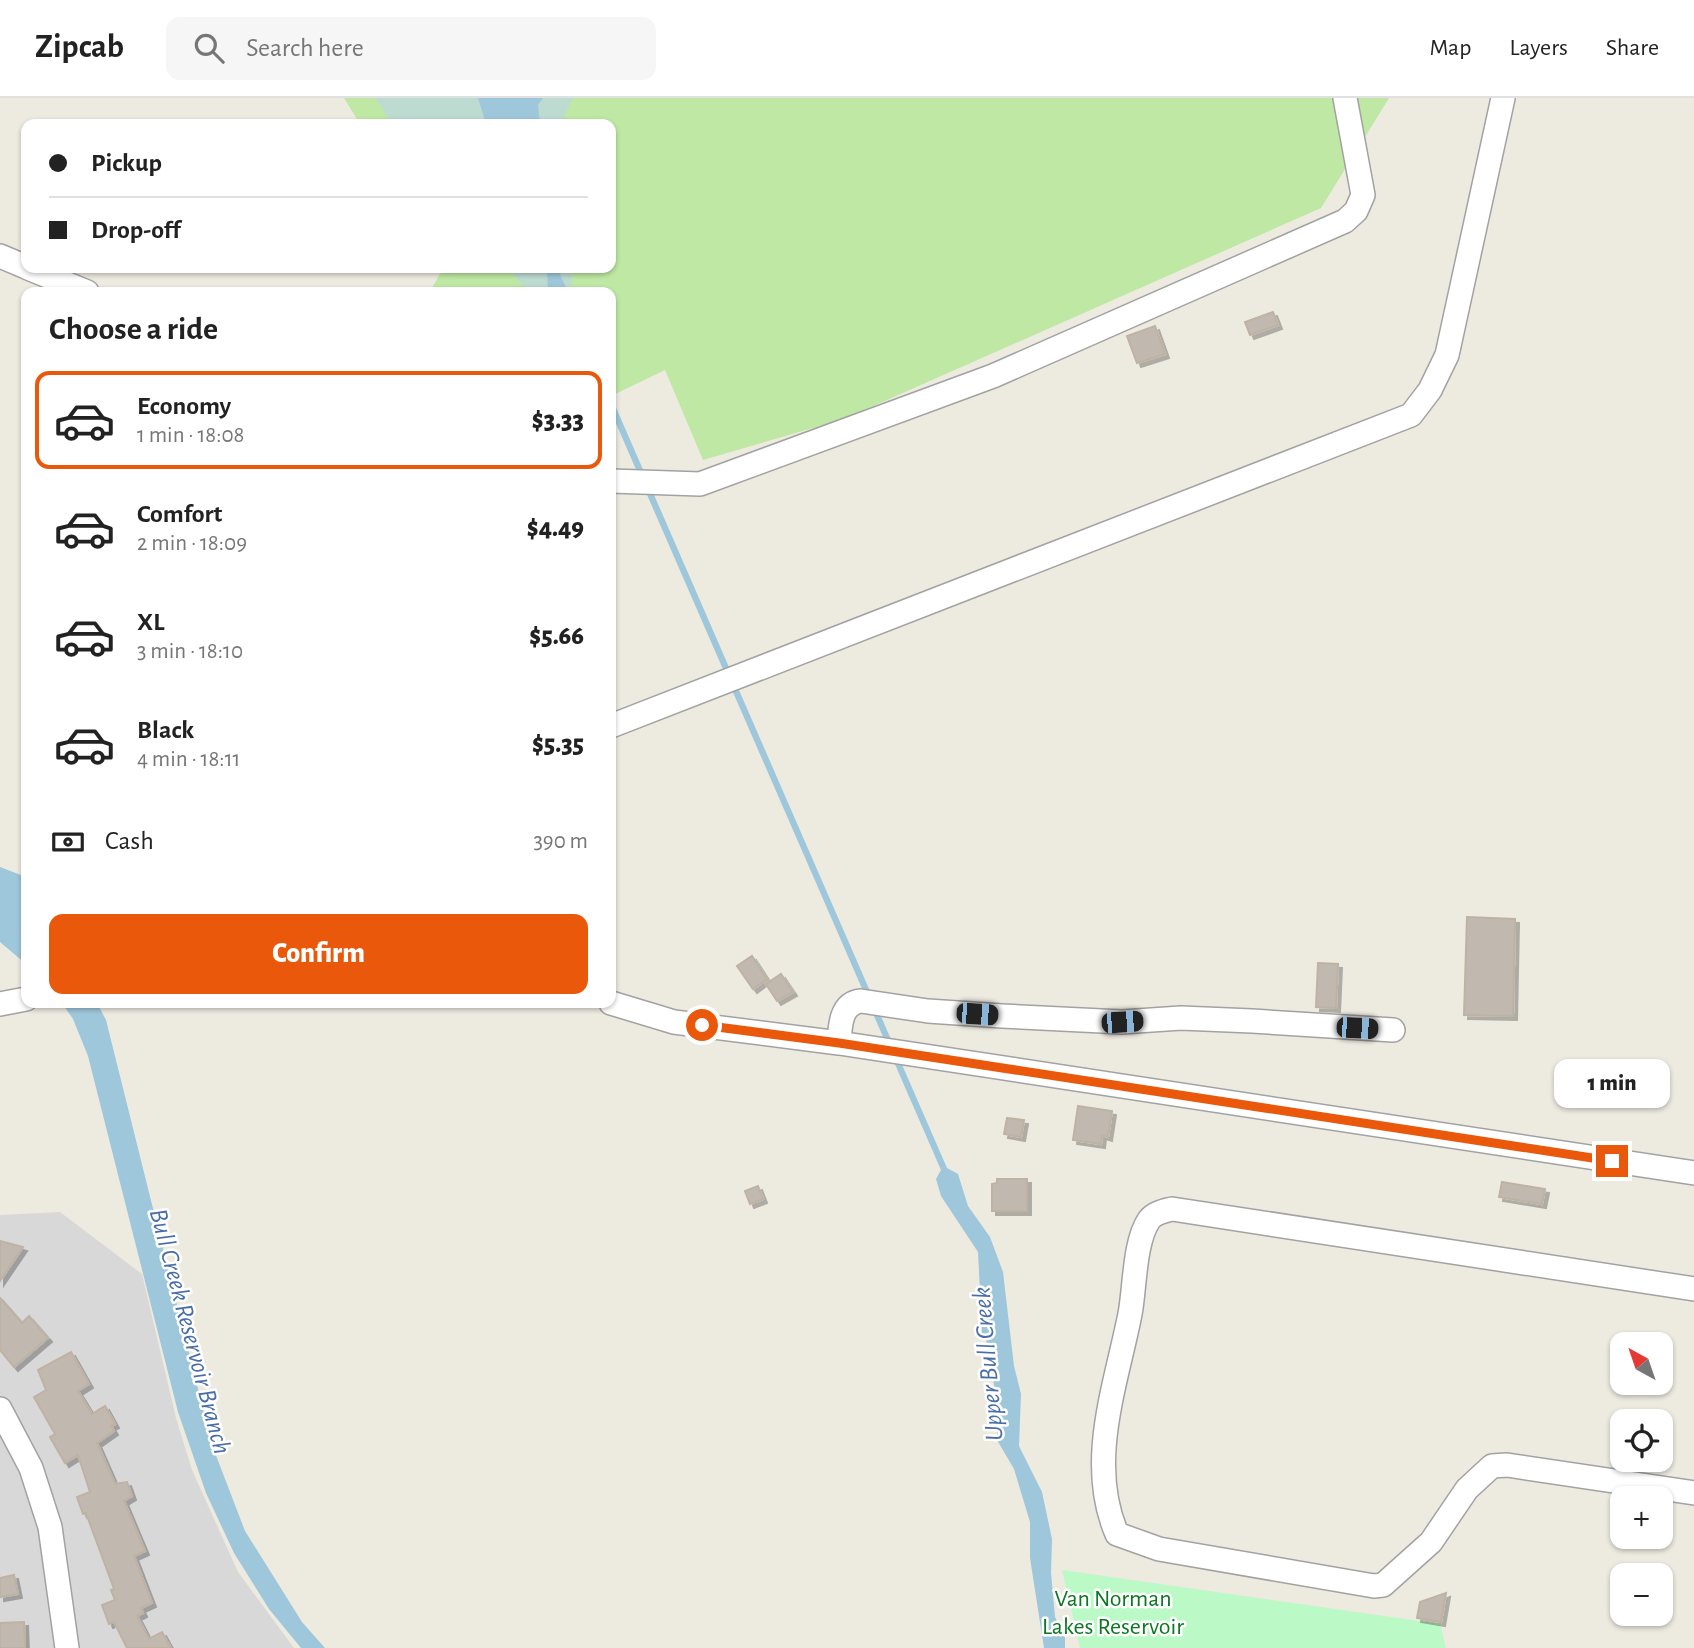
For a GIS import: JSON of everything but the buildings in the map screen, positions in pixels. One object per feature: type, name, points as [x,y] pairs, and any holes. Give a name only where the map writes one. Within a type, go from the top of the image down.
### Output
[{"type":"street","points":[[616,481],[700,484],[993,376],[1345,221],[1356,211],[1363,195],[1345,98]]},
{"type":"street","points":[[616,724],[1411,415],[1430,390],[1447,355],[1503,98]]},
{"type":"street","points":[[0,256],[21,265]]},
{"type":"street","points":[[41,273],[75,287]]},
{"type":"street","points":[[0,1004],[21,1000]]},
{"type":"street","points":[[839,1043],[848,1004],[861,1001],[928,1011],[1002,1016],[1122,1022],[1181,1018],[1393,1030]]},
{"type":"street","points":[[616,1004],[674,1021],[839,1043],[1694,1173]]},
{"type":"street","points":[[1694,1289],[1172,1209],[1158,1213],[1149,1220],[1141,1238],[1130,1314],[1106,1429],[1103,1482],[1117,1534],[1130,1541],[1159,1549],[1374,1586],[1383,1585],[1431,1542],[1467,1489],[1492,1466],[1507,1465],[1694,1493]]},
{"type":"street","points":[[0,1409],[31,1468],[50,1527],[67,1648]]},
{"type":"shaded area","points":[[376,98],[573,98],[564,119],[388,119]]},
{"type":"shaded area","points":[[478,98],[543,98],[538,105],[539,119],[484,119]]},
{"type":"shaded area","points":[[512,273],[571,273],[572,284],[567,287],[525,287]]},
{"type":"shaded area","points":[[547,273],[559,273],[566,287],[548,287]]},
{"type":"shaded area","points":[[616,407],[947,1168],[958,1174],[968,1206],[990,1237],[1003,1272],[1014,1366],[1021,1394],[1019,1446],[1042,1492],[1052,1539],[1051,1573],[1055,1617],[1065,1638],[1065,1648],[1044,1648],[1030,1558],[1030,1522],[1014,1469],[997,1440],[999,1414],[987,1343],[982,1333],[978,1252],[941,1196],[936,1179],[941,1170],[616,423]]},
{"type":"shaded area","points":[[0,867],[21,875],[21,960],[0,942]]},
{"type":"shaded area","points":[[65,1008],[100,1008],[106,1020],[212,1445],[245,1531],[302,1622],[325,1648],[301,1648],[269,1609],[234,1553],[206,1493],[178,1412],[88,1056],[73,1019]]},
{"type":"shaded area","points":[[60,1212],[142,1274],[176,1418],[192,1470],[238,1572],[294,1648],[0,1648],[0,1215]]},
{"type":"green space","points":[[344,98],[1389,98],[1321,208],[844,419],[703,460],[665,370],[616,394],[616,287],[433,287],[440,273],[616,273],[616,119],[357,119]]},
{"type":"green space","name":"Van Norman Lakes Reservoir","points":[[1062,1570],[1440,1624],[1446,1648],[1080,1648]]},
{"type":"route","points":[[702,1025],[839,1043],[1612,1161]]},
{"type":"water label","name":"Bull Creek Reservoir Branch","points":[[191,1331]]},
{"type":"water label","name":"Upper Bull Creek","points":[[987,1364]]}]
